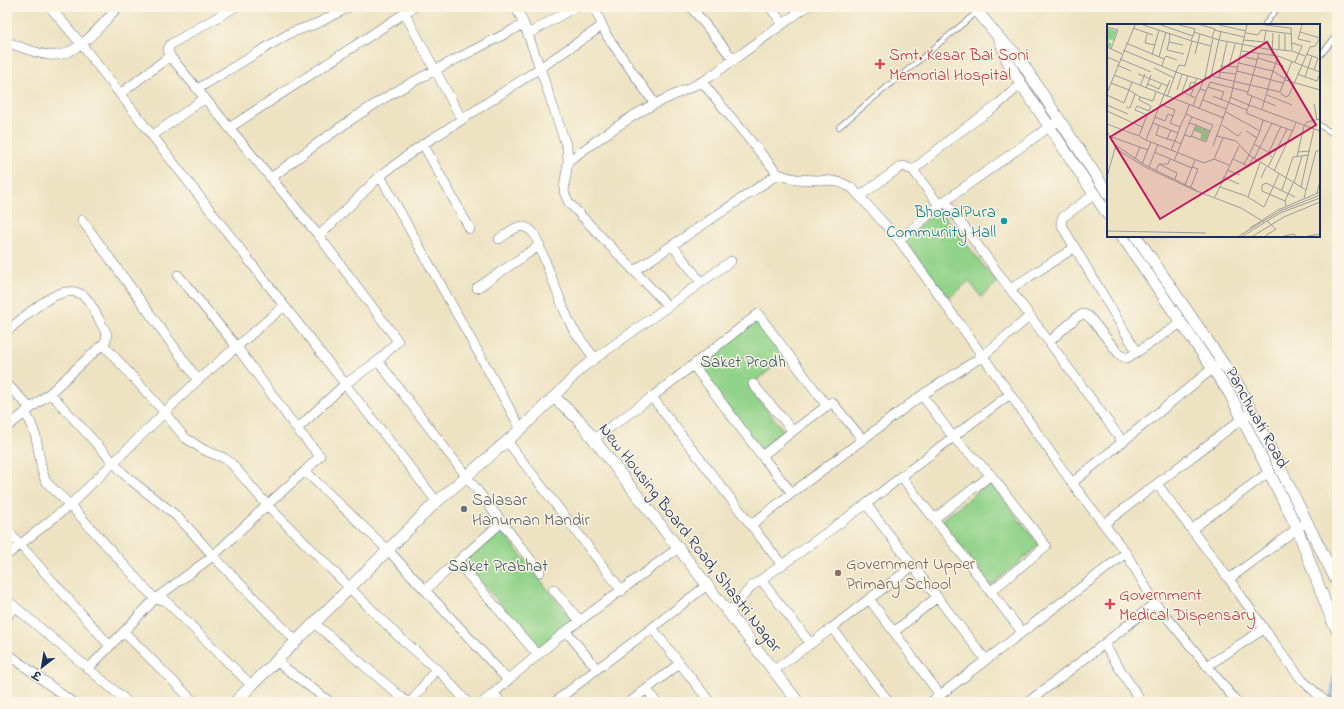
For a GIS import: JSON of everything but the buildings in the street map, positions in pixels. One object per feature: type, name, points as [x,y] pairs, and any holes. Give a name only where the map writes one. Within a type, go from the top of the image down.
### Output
[{"type":"street","points":[[50,7],[82,45],[437,502]]},
{"type":"street","points":[[7,42],[50,56],[63,54],[82,45],[118,7]]},
{"type":"street","points":[[235,7],[171,44],[168,49],[170,56],[319,236],[398,341],[378,361],[345,384],[297,428]]},
{"type":"street","points":[[197,89],[290,33],[318,23],[348,7]]},
{"type":"street","points":[[229,128],[414,7]]},
{"type":"street","points":[[516,7],[528,34],[567,148],[568,161],[564,181],[564,192],[569,203],[668,306]]},
{"type":"street","points":[[528,34],[575,7]]},
{"type":"street","points":[[594,7],[602,26],[612,42],[655,104]]},
{"type":"street","points":[[691,7],[734,60]]},
{"type":"street","points":[[770,7],[783,24]]},
{"type":"street","points":[[568,161],[625,121],[655,104],[702,82],[806,7]]},
{"type":"street","points":[[976,9],[1000,39],[1017,55],[1107,192]]},
{"type":"street","points":[[405,14],[434,71],[462,120]]},
{"type":"street","points":[[271,178],[330,133],[388,96],[524,24]]},
{"type":"street","points":[[319,236],[380,176],[423,144],[462,120],[602,26]]},
{"type":"street","points":[[1000,39],[1006,60],[1107,212]]},
{"type":"street","points":[[120,94],[170,56]]},
{"type":"street","points":[[702,82],[778,174],[794,179],[840,182],[847,185],[860,196],[899,240],[1072,483],[1126,553],[1155,603],[1238,702]]},
{"type":"street","points":[[913,170],[958,133],[995,107],[1021,84]]},
{"type":"street","points":[[152,136],[205,98]]},
{"type":"street","points":[[899,240],[942,203],[1059,120]]},
{"type":"street","points":[[423,144],[470,229]]},
{"type":"street","points":[[860,196],[903,166],[913,170],[942,203],[1010,289],[1123,442]]},
{"type":"street","points":[[634,271],[778,174]]},
{"type":"street","points":[[380,176],[521,429]]},
{"type":"street","points":[[1095,194],[1066,214],[1062,219],[1062,226],[1136,352]]},
{"type":"street","points":[[82,220],[198,380]]},
{"type":"street","points":[[499,239],[518,227],[524,226],[536,235],[565,312],[573,329],[595,359]]},
{"type":"street","name":"Panchwati Road","points":[[1123,237],[1212,369],[1247,415],[1302,526],[1331,618],[1337,630]]},
{"type":"street","name":"Panchwati Road","points":[[1137,237],[1240,388],[1247,415],[1269,472],[1337,582]]},
{"type":"street","points":[[476,288],[540,245]]},
{"type":"street","points":[[672,245],[701,282]]},
{"type":"street","points":[[1010,289],[1074,248]]},
{"type":"street","points":[[235,702],[437,502],[521,429],[582,368],[731,261]]},
{"type":"street","points":[[88,669],[155,599],[213,556],[320,456],[297,428],[237,347],[178,275]]},
{"type":"street","points":[[7,331],[48,299],[57,294],[74,292],[87,299],[107,334],[106,340],[103,344],[50,393],[7,427]]},
{"type":"street","points":[[7,555],[70,504],[198,380],[284,306]]},
{"type":"street","points":[[594,439],[652,397],[758,314],[827,406]]},
{"type":"street","points":[[1049,342],[1077,317],[1083,314],[1091,319],[1120,355],[1127,358],[1181,323]]},
{"type":"street","points":[[751,525],[922,395],[983,356],[1030,316]]},
{"type":"street","points":[[103,344],[184,437],[204,450],[232,463],[267,505],[397,635],[436,669],[467,702]]},
{"type":"street","points":[[378,361],[540,572]]},
{"type":"street","points":[[1072,483],[1212,369],[1223,364]]},
{"type":"street","points":[[693,365],[792,493]]},
{"type":"street","points":[[7,384],[28,410],[36,437],[42,471],[46,482],[70,504],[155,599],[165,600],[251,686]]},
{"type":"street","points":[[753,384],[793,432]]},
{"type":"street","points":[[50,393],[113,463],[137,487],[168,508],[184,522],[213,556],[296,641]]},
{"type":"street","points":[[728,613],[752,586],[866,504],[953,436],[1010,394]]},
{"type":"street","points":[[922,395],[953,436],[991,475],[1046,546],[990,592]]},
{"type":"street","name":"New Housing Board Road, Shastri Nagar","points":[[554,397],[578,419],[798,702]]},
{"type":"street","points":[[652,397],[782,565]]},
{"type":"street","points":[[762,456],[832,402],[863,440]]},
{"type":"street","points":[[1104,524],[1247,415]]},
{"type":"street","points":[[507,441],[622,590]]},
{"type":"street","points":[[305,470],[388,550],[508,680]]},
{"type":"street","points":[[1192,529],[1269,472]]},
{"type":"street","points":[[934,519],[991,475]]},
{"type":"street","points":[[901,476],[1022,632]]},
{"type":"street","points":[[1157,484],[1229,579],[1302,680],[1323,700]]},
{"type":"street","points":[[866,504],[912,566],[986,660]]},
{"type":"street","points":[[425,590],[502,522]]},
{"type":"street","points":[[1229,579],[1302,526]]},
{"type":"street","points":[[7,530],[110,646]]},
{"type":"street","points":[[483,702],[566,631],[678,548]]},
{"type":"street","points":[[931,702],[1126,553]]},
{"type":"street","points":[[458,562],[538,655]]},
{"type":"street","points":[[773,671],[811,644],[912,566]]},
{"type":"street","points":[[761,580],[811,644]]},
{"type":"street","points":[[555,702],[707,585]]},
{"type":"street","points":[[553,589],[580,621]]},
{"type":"street","points":[[894,632],[937,597]]},
{"type":"street","points":[[869,599],[940,695]]},
{"type":"street","points":[[7,617],[10,603],[128,702]]},
{"type":"street","points":[[1028,702],[1155,603]]},
{"type":"street","points":[[314,624],[407,702]]},
{"type":"street","points":[[652,628],[710,702]]},
{"type":"street","points":[[832,628],[889,702]]},
{"type":"street","points":[[1207,666],[1264,629]]},
{"type":"street","points":[[566,631],[597,669]]},
{"type":"street","points":[[124,632],[194,702]]},
{"type":"street","points":[[1104,644],[1141,702]]},
{"type":"street","points":[[7,653],[72,702]]},
{"type":"street","points":[[276,661],[327,701]]},
{"type":"street","points":[[630,702],[679,664]]},
{"type":"street","points":[[411,702],[436,669]]},
{"type":"street","points":[[647,689],[656,702]]},
{"type":"street","points":[[494,694],[500,702]]},
{"type":"lane","points":[[1265,24],[1278,7]]},
{"type":"lane","points":[[839,127],[976,9]]},
{"type":"lane","points":[[1320,56],[1337,35]]},
{"type":"lane","points":[[1320,126],[1337,136]]},
{"type":"green space","points":[[939,209],[997,283],[981,297],[969,281],[949,298],[904,239]]},
{"type":"green space","name":"Saket Prodh","points":[[758,320],[789,355],[748,387],[786,433],[763,452],[698,366]]},
{"type":"green space","points":[[990,482],[1039,545],[991,586],[942,520]]},
{"type":"green space","name":"Saket Prabhat","points":[[501,530],[573,621],[538,648],[464,562]]},
{"type":"waterway","points":[[1331,702],[1336,664]]},
{"type":"place","name":"Smt. Kesar Bai Soni Memorial Hospital","points":[[880,64]]},
{"type":"place","name":"BhopalPura Community Hall","points":[[1004,221]]},
{"type":"place","name":"Salasar Hanuman Mandir","points":[[464,509]]},
{"type":"place","name":"Government Upper Primary School","points":[[838,573]]},
{"type":"place","name":"Government Medical Dispensary","points":[[1110,604]]}]
